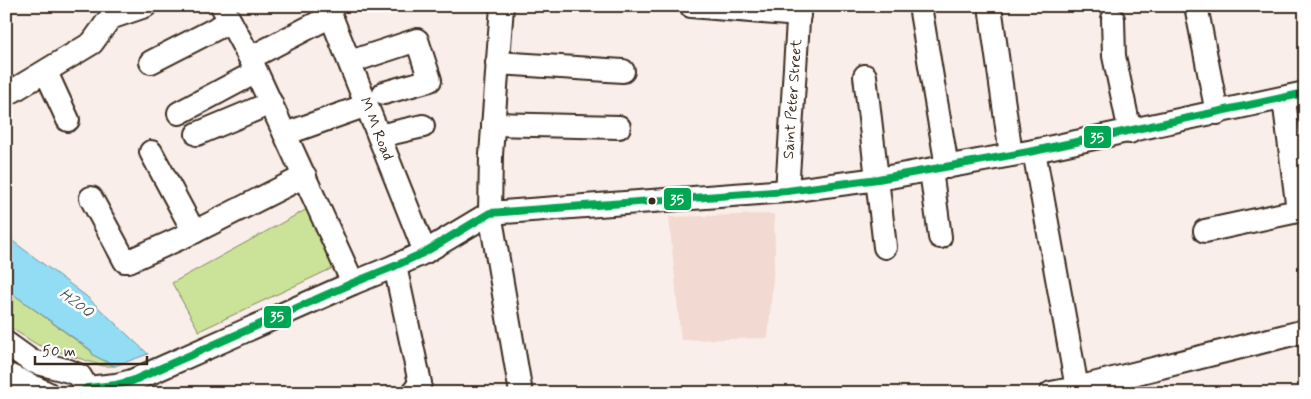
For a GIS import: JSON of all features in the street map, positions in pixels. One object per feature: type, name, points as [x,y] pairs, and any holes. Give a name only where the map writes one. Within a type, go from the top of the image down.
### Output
[{"type":"street","points":[[6,95],[92,43],[108,12],[145,6]]},
{"type":"street","points":[[502,6],[491,155],[490,213],[521,393]]},
{"type":"street","points":[[691,6],[799,11]]},
{"type":"street","points":[[920,6],[939,168],[940,236]]},
{"type":"street","points":[[990,6],[1011,155]]},
{"type":"street","points":[[1196,6],[1217,113]]},
{"type":"street","points":[[179,113],[253,65],[329,11]]},
{"type":"street","name":"M M Road","points":[[329,11],[350,62],[375,99],[379,136],[425,252]]},
{"type":"street","name":"Saint Peter Street","points":[[787,191],[799,11]]},
{"type":"street","points":[[151,62],[226,14],[253,65],[305,176],[352,283]]},
{"type":"street","points":[[1112,19],[1114,56],[1130,132]]},
{"type":"street","points":[[285,134],[430,80],[417,40],[350,62]]},
{"type":"street","points":[[497,63],[623,71]]},
{"type":"street","points":[[46,72],[68,120]]},
{"type":"street","points":[[865,76],[885,247]]},
{"type":"street","points":[[6,343],[31,361],[70,371],[80,376],[84,391],[123,386],[425,252],[490,213],[787,191],[878,179],[1130,132],[1294,96],[1302,210],[1206,231]]},
{"type":"street","points":[[197,134],[270,103]]},
{"type":"street","points":[[493,124],[619,127]]},
{"type":"street","points":[[379,136],[423,126]]},
{"type":"street","points":[[1034,151],[1077,388]]},
{"type":"street","points":[[151,152],[194,232]]},
{"type":"street","points":[[91,198],[125,261],[129,261],[194,232],[305,176]]},
{"type":"street","points":[[395,266],[420,383],[413,393]]},
{"type":"street","points":[[1051,393],[1305,331]]},
{"type":"street","points":[[6,374],[47,393]]},
{"type":"shaded area","points":[[774,214],[775,253],[768,338],[681,340],[669,217]]},
{"type":"green space","points":[[309,208],[337,266],[199,331],[172,283]]},
{"type":"green space","points":[[6,289],[91,351],[93,355],[115,366],[103,366],[38,345],[6,325]]},
{"type":"water","name":"H200","points":[[6,236],[86,296],[148,354],[115,366],[93,355],[91,350],[6,289]]},
{"type":"transit line","name":"35","points":[[81,393],[87,388],[132,381],[395,266],[425,252],[490,213],[787,191],[878,179],[1034,151],[1305,93]]}]
